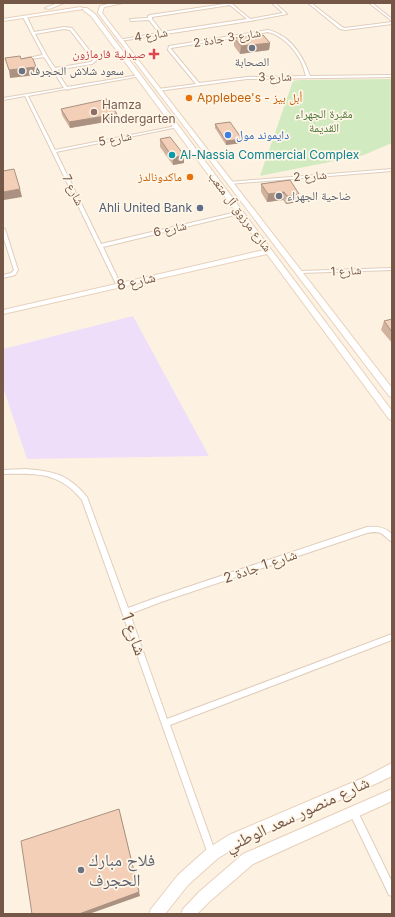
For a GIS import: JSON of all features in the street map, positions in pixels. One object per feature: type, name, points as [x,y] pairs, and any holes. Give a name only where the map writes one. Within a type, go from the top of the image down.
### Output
[{"type":"main road","points":[[24,15],[62,3]]},
{"type":"main road","points":[[3,20],[76,3]]},
{"type":"main road","name":"شارع مرزوق آل متعب","points":[[76,3],[78,6],[92,13],[392,417]]},
{"type":"main road","points":[[3,16],[24,15],[121,3]]},
{"type":"main road","name":"شارع مرزوق آل متعب","points":[[104,5],[100,13],[209,157],[271,234],[392,394]]},
{"type":"main road","points":[[134,71],[141,67]]},
{"type":"main road","points":[[194,151],[204,150]]},
{"type":"main road","points":[[200,158],[205,156],[209,157]]},
{"type":"main road","name":"شارع 8","points":[[3,312],[270,251]]},
{"type":"main road","name":"شارع منصور سعد الوطني","points":[[156,914],[183,880],[212,854],[234,840],[367,782],[392,769]]},
{"type":"main road","name":"شارع منصور سعد الوطني","points":[[188,914],[209,893],[248,859],[392,795]]},
{"type":"street","name":"شارع 4","points":[[120,40],[285,14],[273,3]]},
{"type":"street","points":[[309,3],[341,28],[345,29],[392,23]]},
{"type":"street","points":[[370,3],[392,20]]},
{"type":"street","points":[[132,20],[150,19],[153,16],[231,4],[250,20]]},
{"type":"street","points":[[24,15],[45,56],[67,89]]},
{"type":"street","points":[[150,19],[162,34]]},
{"type":"street","points":[[33,33],[64,28],[71,29],[95,60],[92,63],[54,69]]},
{"type":"street","name":"شارع 3 جادة 2","points":[[198,84],[170,49],[170,47],[268,31],[276,33],[294,50],[300,58],[308,76]]},
{"type":"street","points":[[17,60],[45,56]]},
{"type":"street","points":[[3,99],[67,89],[134,71]]},
{"type":"street","name":"شارع 3","points":[[158,90],[247,78],[392,76]]},
{"type":"street","name":"شارع 7","points":[[26,95],[119,285]]},
{"type":"street","name":"شارع 5","points":[[54,151],[176,127]]},
{"type":"street","name":"شارع 2","points":[[229,182],[392,170]]},
{"type":"street","name":"شارع 6","points":[[100,246],[241,212]]},
{"type":"street","points":[[3,229],[16,270],[13,274],[3,277]]},
{"type":"street","name":"شارع 1","points":[[300,272],[392,269]]},
{"type":"street","name":"شارع 1","points":[[3,472],[31,472],[52,475],[66,481],[80,491],[85,499],[212,854]]},
{"type":"street","name":"شارع 1 جادة 2","points":[[126,612],[367,530],[380,530],[389,535],[392,539]]},
{"type":"street","points":[[166,723],[391,638]]},
{"type":"street","points":[[354,813],[392,892]]},
{"type":"shaded area","points":[[133,316],[209,456],[27,459],[3,387],[3,349]]},
{"type":"green space","name":"مقبرة الجهراء القديمة","points":[[392,79],[392,143],[364,155],[260,176],[293,81]]},
{"type":"building","points":[[263,35],[270,43],[241,46],[234,38]]},
{"type":"building","points":[[20,56],[21,59],[31,57],[36,67],[9,70],[5,58]]},
{"type":"building","points":[[107,99],[117,114],[69,122],[61,109]]},
{"type":"building","name":"دايموند مول","points":[[230,122],[242,139],[226,141],[215,124]]},
{"type":"building","points":[[170,137],[184,155],[173,158],[160,139]]},
{"type":"building","points":[[14,169],[20,189],[3,192],[3,171]]},
{"type":"building","points":[[290,180],[299,194],[287,196],[284,192],[268,194],[261,184]]},
{"type":"building","points":[[392,319],[392,332],[384,321]]},
{"type":"building","name":"فلاح مبارك الحجرف","points":[[119,809],[139,892],[79,914],[32,914],[21,841]]},
{"type":"place","name":"الصحابة","points":[[252,48]]},
{"type":"place","name":"صيدلية فارمازون","points":[[154,54]]},
{"type":"place","name":"سعود شلاش الحجرف","points":[[22,71]]},
{"type":"place","name":"Applebee's - أبل بيز","points":[[189,98]]},
{"type":"place","name":"Hamza Kindergarten","points":[[94,112]]},
{"type":"place","name":"دايموند مول","points":[[228,135]]},
{"type":"place","name":"Al-Nassia Commercial Complex","points":[[172,155]]},
{"type":"place","name":"ماكدونالدز","points":[[190,177]]},
{"type":"place","name":"ضاحية الجهراء","points":[[279,196]]},
{"type":"place","name":"Ahli United Bank","points":[[200,208]]},
{"type":"place","name":"فلاح مبارك الحجرف","points":[[81,870]]}]
